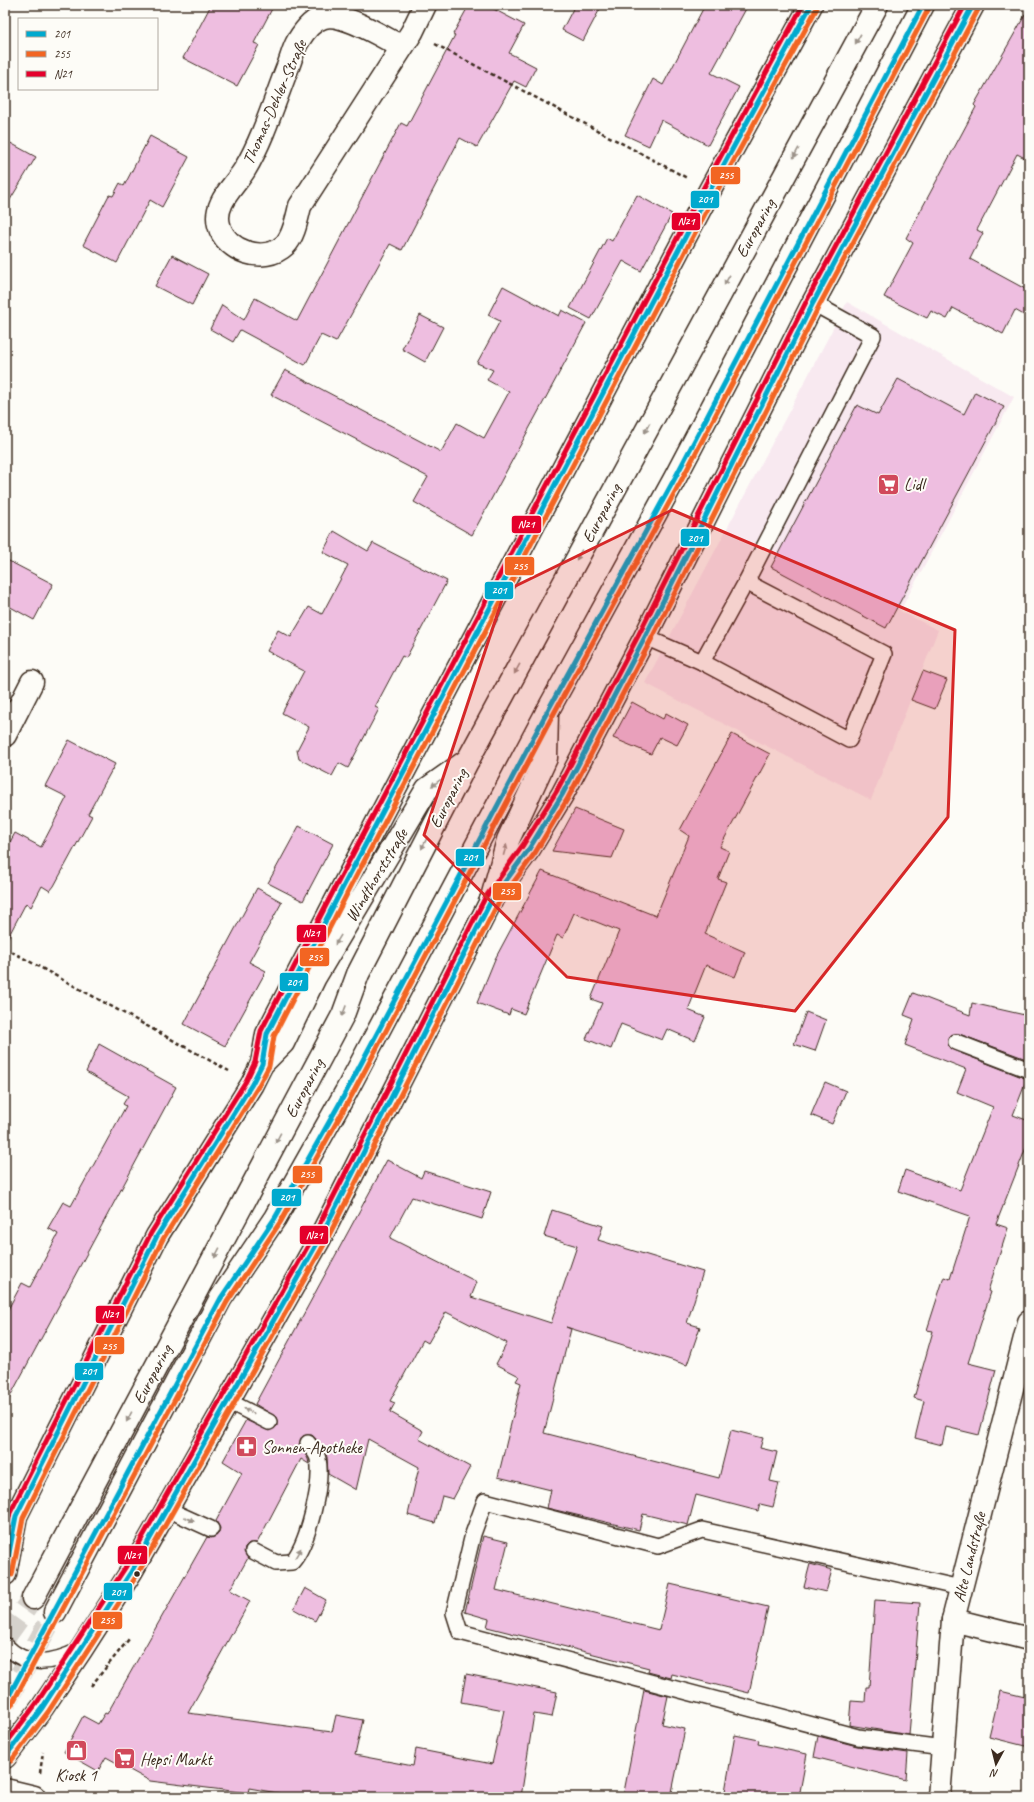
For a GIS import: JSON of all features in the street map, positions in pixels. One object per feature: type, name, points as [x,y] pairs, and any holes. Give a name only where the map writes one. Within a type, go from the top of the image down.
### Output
[{"type":"main road","name":"Thomas-Dehler-Straße","points":[[407,40],[339,18],[325,17],[311,24],[297,42],[245,170],[223,198],[218,212],[218,225],[225,239],[232,246],[246,253],[260,254],[274,252],[285,244],[295,225],[300,206],[407,40],[425,5]]},
{"type":"main road","name":"Windthorststraße","points":[[5,1574],[16,1516],[157,1236],[252,1084],[262,1064],[267,1034],[710,190],[811,5]]},
{"type":"main road","name":"Europaring","points":[[33,1598],[343,1015],[358,974],[468,760],[877,5]]},
{"type":"main road","name":"Europaring","points":[[54,1612],[221,1298],[275,1218],[346,1092],[674,478],[923,5]]},
{"type":"main road","points":[[5,1757],[42,1708],[131,1572],[319,1240],[490,901],[529,849],[562,795],[645,637],[813,303],[973,5]]},
{"type":"main road","points":[[5,735],[32,682]]},
{"type":"main road","name":"Europaring","points":[[490,901],[508,840],[546,758],[548,712]]},
{"type":"main road","name":"Windthorststraße","points":[[262,1064],[283,1043],[316,977],[427,789],[468,760]]},
{"type":"main road","name":"Alte Landstraße","points":[[939,1797],[953,1620],[1029,1322]]},
{"type":"main road","points":[[953,1620],[1029,1639]]},
{"type":"main road","points":[[5,1790],[34,1797]]},
{"type":"lane","points":[[702,662],[746,582],[873,336],[813,303]]},
{"type":"lane","points":[[645,637],[702,662],[849,740],[884,654],[746,582]]},
{"type":"lane","points":[[956,1042],[1029,1070]]},
{"type":"lane","points":[[228,1401],[269,1422]]},
{"type":"lane","points":[[253,1551],[276,1563],[292,1562],[298,1554],[305,1538],[320,1483],[318,1457],[308,1443]]},
{"type":"lane","points":[[943,1748],[858,1737],[460,1632],[454,1613],[473,1534],[485,1501],[658,1546],[702,1530],[961,1588]]},
{"type":"lane","points":[[167,1509],[212,1529]]},
{"type":"lane","points":[[5,1645],[15,1654],[39,1662],[53,1661],[81,1650]]},
{"type":"path","points":[[407,40],[710,190]]},
{"type":"path","points":[[5,948],[252,1084]]},
{"type":"highlighted area","points":[[672,510],[955,630],[948,817],[795,1011],[567,977],[424,835],[505,591]]},
{"type":"shaded area","points":[[847,302],[1014,397],[900,611],[938,630],[871,800],[645,683]]},
{"type":"building","points":[[211,5],[274,5],[254,43],[259,45],[237,86],[183,58]]},
{"type":"building","points":[[469,5],[486,5],[524,25],[509,53],[536,67],[526,87],[514,81],[477,147],[460,138],[402,250],[390,244],[336,342],[321,335],[305,365],[240,330],[233,342],[210,329],[222,305],[244,320],[255,298],[297,321],[401,123],[407,126],[455,35],[453,34]]},
{"type":"building","points":[[575,5],[602,5],[583,41],[562,30]]},
{"type":"building","points":[[705,5],[748,5],[711,73],[739,87],[708,145],[661,120],[649,146],[625,135],[653,79],[663,85]]},
{"type":"building","points":[[1029,8],[1029,160],[1017,154],[977,230],[983,233],[970,259],[1029,291],[1029,318],[1015,310],[1003,334],[953,308],[947,319],[931,311],[927,318],[884,297],[913,243],[906,238],[976,107],[974,105]]},
{"type":"building","points":[[150,136],[189,157],[162,207],[150,200],[117,263],[83,245],[109,195],[113,196],[120,183],[124,186]]},
{"type":"building","points":[[5,140],[36,157],[5,208]]},
{"type":"building","points":[[637,195],[672,214],[641,271],[623,261],[591,319],[570,308],[607,238],[612,241]]},
{"type":"building","points":[[172,255],[208,274],[192,305],[155,286]]},
{"type":"building","points":[[503,286],[559,316],[562,310],[586,323],[472,535],[414,502],[428,477],[271,395],[285,370],[441,452],[457,423],[484,438],[509,392],[487,380],[493,370],[477,363],[500,321],[488,315]]},
{"type":"building","points":[[420,315],[443,327],[425,362],[402,349]]},
{"type":"building","name":"Lidl","points":[[898,379],[964,414],[975,392],[1004,407],[886,628],[771,567],[857,405],[878,415]]},
{"type":"building","points":[[334,531],[368,551],[373,543],[447,581],[406,658],[402,656],[375,707],[379,709],[348,768],[339,763],[332,776],[299,759],[297,750],[309,727],[282,713],[304,671],[267,651],[278,630],[291,637],[309,607],[322,614],[348,565],[323,552]]},
{"type":"building","points":[[5,559],[53,584],[34,620],[5,604]]},
{"type":"building","points":[[923,671],[947,680],[935,709],[911,700]]},
{"type":"building","points":[[632,702],[663,719],[666,713],[688,725],[677,745],[660,737],[651,754],[613,738]]},
{"type":"building","points":[[732,734],[770,754],[720,847],[729,851],[718,879],[726,882],[705,934],[745,952],[735,977],[706,965],[688,1010],[705,1017],[695,1041],[667,1029],[662,1040],[621,1024],[611,1049],[586,1039],[602,1003],[591,999],[619,931],[574,913],[563,938],[557,935],[524,1014],[511,1009],[509,1015],[477,1003],[495,959],[542,871],[656,916],[689,836],[680,830]]},
{"type":"building","points":[[69,740],[115,764],[88,814],[92,816],[54,886],[50,891],[42,886],[31,907],[26,903],[5,943],[5,851],[15,833],[41,847],[67,797],[45,786]]},
{"type":"building","points":[[575,809],[624,829],[612,858],[552,851]]},
{"type":"building","points":[[299,826],[333,844],[303,901],[268,883]]},
{"type":"building","points":[[257,888],[282,902],[249,962],[266,971],[225,1046],[184,1024]]},
{"type":"building","points":[[913,993],[970,1015],[972,1003],[1029,1016],[1029,1060],[959,1034],[951,1035],[948,1039],[949,1047],[953,1050],[1027,1079],[1013,1115],[1029,1121],[1029,1140],[996,1224],[1008,1228],[988,1291],[991,1292],[968,1363],[996,1370],[979,1435],[946,1427],[942,1445],[915,1438],[924,1401],[914,1398],[933,1331],[927,1330],[944,1277],[950,1279],[970,1216],[898,1191],[905,1170],[960,1190],[993,1107],[957,1092],[966,1069],[905,1045],[914,1019],[904,1015]]},
{"type":"building","points":[[806,1012],[826,1020],[815,1051],[794,1044]]},
{"type":"building","points":[[99,1044],[176,1087],[5,1406],[5,1315],[22,1283],[30,1287],[58,1234],[48,1228],[63,1202],[71,1206],[126,1106],[123,1104],[128,1096],[86,1072]]},
{"type":"building","points":[[825,1082],[846,1091],[832,1124],[811,1115]]},
{"type":"building","points":[[387,1160],[421,1178],[424,1171],[491,1192],[482,1219],[412,1197],[390,1238],[477,1282],[471,1297],[551,1323],[577,1246],[544,1236],[552,1210],[603,1226],[598,1240],[703,1272],[687,1323],[700,1327],[687,1365],[566,1327],[571,1329],[544,1433],[719,1478],[731,1430],[763,1438],[760,1448],[777,1452],[770,1481],[779,1483],[773,1507],[760,1504],[758,1511],[696,1495],[688,1525],[643,1514],[639,1530],[547,1508],[551,1490],[498,1477],[521,1383],[516,1381],[519,1376],[496,1364],[507,1343],[446,1312],[428,1343],[423,1340],[390,1401],[395,1403],[390,1412],[423,1431],[419,1439],[470,1467],[453,1499],[442,1496],[435,1523],[408,1515],[419,1467],[368,1439],[356,1490],[328,1474],[327,1457],[323,1448],[312,1435],[303,1436],[299,1444],[308,1459],[309,1464],[301,1459],[257,1543],[249,1543],[245,1547],[244,1552],[248,1558],[230,1590],[250,1601],[188,1713],[332,1732],[336,1715],[363,1720],[355,1755],[413,1766],[416,1749],[492,1764],[504,1710],[461,1702],[466,1674],[557,1692],[552,1717],[534,1714],[521,1797],[300,1797],[249,1788],[248,1793],[150,1781],[106,1757],[98,1771],[64,1752],[83,1716],[98,1724],[105,1713],[107,1714],[207,1537],[212,1538],[219,1533],[220,1528],[216,1521],[242,1473],[223,1461],[246,1420],[269,1431],[277,1426],[276,1417],[255,1404]]},
{"type":"building","points":[[483,1536],[508,1542],[496,1590],[659,1630],[670,1584],[768,1607],[749,1693],[672,1674],[671,1678],[648,1672],[649,1668],[487,1627],[489,1619],[465,1612]]},
{"type":"building","points":[[810,1564],[832,1570],[826,1592],[804,1587]]},
{"type":"building","points":[[305,1588],[326,1600],[315,1621],[294,1609]]},
{"type":"building","points":[[875,1600],[920,1603],[909,1735],[849,1725],[851,1701],[865,1702],[866,1687],[869,1687]]},
{"type":"building","points":[[644,1690],[668,1696],[662,1724],[685,1729],[671,1797],[623,1797]]},
{"type":"building","points":[[1000,1691],[1029,1698],[1029,1747],[989,1737]]},
{"type":"building","points":[[735,1735],[759,1740],[758,1744],[807,1754],[799,1797],[724,1797]]},
{"type":"building","points":[[818,1736],[857,1746],[908,1753],[906,1780],[814,1757]]},
{"type":"tunnel","points":[[5,1637],[33,1598]]},
{"type":"tunnel","points":[[5,1703],[55,1612]]},
{"type":"transit line","name":"N21","points":[[5,1536],[10,1513],[151,1233],[246,1081],[255,1062],[261,1031],[337,884],[704,187],[803,5]]},
{"type":"transit line","name":"201","points":[[5,1574],[16,1516],[157,1236],[252,1084],[262,1064],[267,1034],[343,887],[710,190],[811,5]]},
{"type":"transit line","name":"201","points":[[5,1703],[221,1298],[275,1218],[346,1092],[547,712],[675,478],[923,5]]},
{"type":"transit line","name":"N21","points":[[5,1745],[36,1704],[125,1568],[313,1237],[485,898],[523,845],[556,792],[639,634],[807,300],[965,5]]},
{"type":"transit line","name":"201","points":[[5,1757],[42,1708],[131,1572],[319,1240],[491,901],[529,849],[562,795],[645,637],[813,303],[973,5]]},
{"type":"transit line","name":"255","points":[[12,1575],[23,1518],[163,1239],[258,1087],[269,1066],[274,1036],[349,890],[716,193],[817,8]]},
{"type":"transit line","name":"255","points":[[11,1706],[227,1302],[281,1221],[352,1095],[553,715],[681,481],[929,8]]},
{"type":"transit line","name":"255","points":[[11,1761],[48,1712],[137,1575],[325,1243],[497,905],[535,853],[568,798],[651,640],[819,306],[979,8]]},
{"type":"place","name":"Lidl","points":[[889,484]]},
{"type":"place","name":"Sonnen-Apotheke","points":[[247,1447]]},
{"type":"place","name":"Kiosk 1","points":[[76,1751]]},
{"type":"place","name":"Hepsi Markt","points":[[125,1759]]}]
